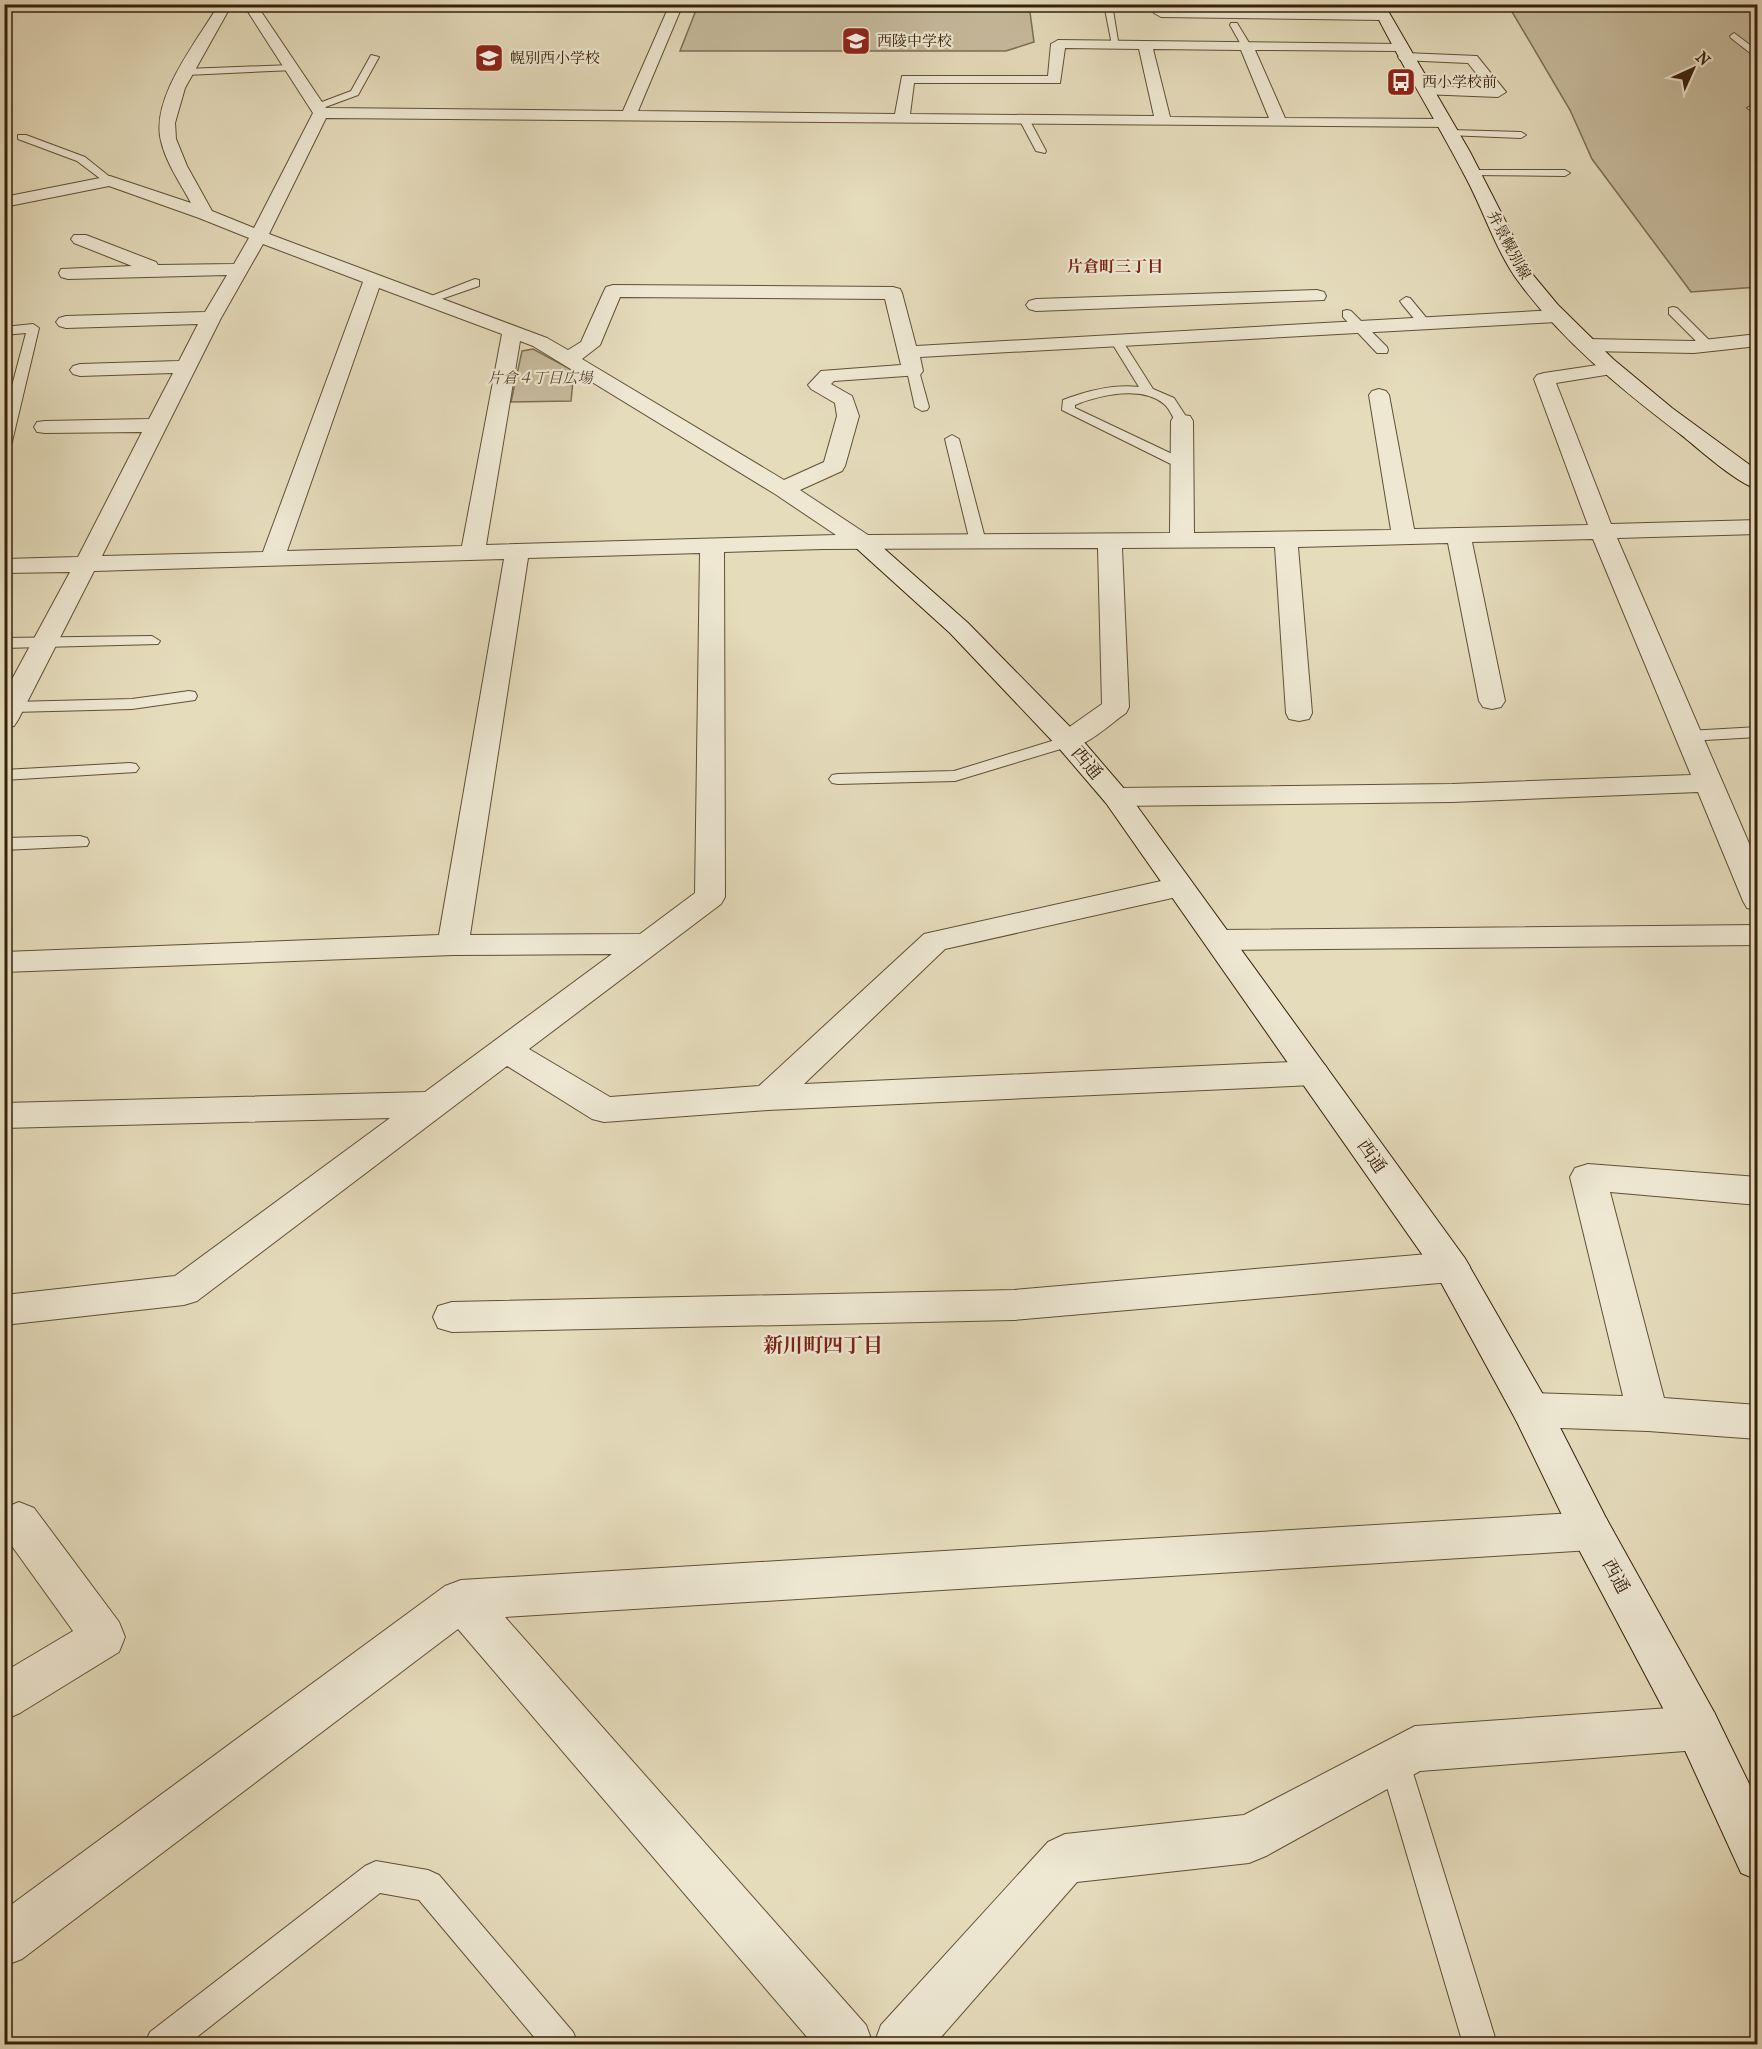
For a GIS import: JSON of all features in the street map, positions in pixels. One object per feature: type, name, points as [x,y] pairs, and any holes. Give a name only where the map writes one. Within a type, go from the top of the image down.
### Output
[{"type":"street","points":[[205,214],[168,140],[166,119],[226,4]]},
{"type":"street","points":[[249,4],[282,59],[319,110]]},
{"type":"street","points":[[629,115],[677,4]]},
{"type":"street","points":[[1159,4],[1161,13],[1379,10]]},
{"type":"street","name":"弁景幌別線","points":[[1379,10],[1473,173],[1524,277],[1557,316],[1611,369],[1667,416],[1758,482]]},
{"type":"street","points":[[902,118],[908,79],[1055,80],[1058,44],[1246,46],[1402,52],[1473,59],[1498,92],[1426,91]]},
{"type":"street","points":[[1145,45],[1163,121]]},
{"type":"street","points":[[1246,46],[1279,122]]},
{"type":"street","points":[[319,110],[1279,122],[1448,128]]},
{"type":"street","points":[[9,713],[211,318],[259,236],[319,110]]},
{"type":"street","points":[[4,202],[110,181],[205,214],[259,236]]},
{"type":"street","name":"西通","points":[[259,236],[540,342],[783,489],[863,542],[959,628],[1068,741],[1116,797],[1451,1267],[1531,1410],[1592,1531],[1698,1728],[1758,1856]]},
{"type":"street","points":[[80,239],[163,271]]},
{"type":"street","points":[[68,273],[239,269]]},
{"type":"street","points":[[273,559],[373,279]]},
{"type":"street","points":[[569,358],[590,345],[613,291],[893,293],[911,361]]},
{"type":"street","points":[[1036,305],[1220,301],[1317,296]]},
{"type":"street","points":[[1220,301],[1240,333]]},
{"type":"street","points":[[783,489],[834,466],[848,416],[844,400],[818,385],[828,375],[911,361],[1116,340],[1240,333],[1354,321],[1425,324],[1557,316]]},
{"type":"street","points":[[66,322],[211,318]]},
{"type":"street","points":[[473,553],[512,331]]},
{"type":"street","points":[[1587,345],[1707,345],[1741,344],[1758,340]]},
{"type":"street","points":[[80,370],[186,367]]},
{"type":"street","points":[[1611,369],[1544,379],[1602,531],[1758,901]]},
{"type":"street","points":[[1379,395],[1404,537]]},
{"type":"street","points":[[1182,421],[1182,540]]},
{"type":"street","points":[[45,427],[157,425]]},
{"type":"street","points":[[4,566],[863,542],[1286,540],[1758,527]]},
{"type":"street","points":[[1459,536],[1492,701]]},
{"type":"street","points":[[1286,540],[1299,713]]},
{"type":"street","points":[[1068,741],[1116,707],[1110,542]]},
{"type":"street","points":[[4,1311],[184,1290],[507,1051],[645,944],[710,897],[712,547]]},
{"type":"street","points":[[453,945],[517,552]]},
{"type":"street","points":[[1116,797],[1452,793],[1708,783]]},
{"type":"street","points":[[768,1098],[935,941],[1179,887]]},
{"type":"street","points":[[1219,940],[1758,935]]},
{"type":"street","points":[[4,962],[453,945],[645,944]]},
{"type":"street","points":[[507,1051],[604,1110],[768,1098],[1313,1073]]},
{"type":"street","points":[[4,1116],[435,1104]]},
{"type":"street","points":[[1648,1414],[1588,1177],[1758,1191]]},
{"type":"street","points":[[452,1317],[1014,1305],[1451,1267]]},
{"type":"street","points":[[1531,1410],[1648,1414],[1758,1422]]},
{"type":"street","points":[[4,1698],[103,1637],[19,1521]]},
{"type":"street","points":[[4,1941],[461,1600],[1592,1531]]},
{"type":"street","points":[[461,1600],[847,2044]]},
{"type":"street","points":[[900,2044],[1065,1859],[1248,1839],[1415,1749],[1698,1728]]},
{"type":"lane","points":[[1107,4],[1116,45]]},
{"type":"lane","points":[[1234,25],[1246,46]]},
{"type":"lane","points":[[1734,36],[1758,56]]},
{"type":"lane","points":[[319,110],[355,93],[374,57]]},
{"type":"lane","points":[[194,64],[282,59]]},
{"type":"lane","points":[[1024,119],[1041,151]]},
{"type":"lane","points":[[1448,128],[1521,135]]},
{"type":"lane","points":[[22,137],[81,159],[110,181]]},
{"type":"lane","points":[[1473,173],[1565,173]]},
{"type":"lane","points":[[427,300],[475,283]]},
{"type":"lane","points":[[1406,301],[1425,324]]},
{"type":"lane","points":[[1673,311],[1707,345]]},
{"type":"lane","points":[[1354,321],[1382,350]]},
{"type":"lane","points":[[4,331],[33,328],[4,446]]},
{"type":"lane","points":[[1116,340],[1149,393]]},
{"type":"lane","points":[[911,361],[922,407]]},
{"type":"lane","points":[[1182,421],[1168,400],[1149,393],[1126,390],[1080,397],[1068,403],[1069,410],[1182,464]]},
{"type":"lane","points":[[952,439],[978,542]]},
{"type":"lane","points":[[4,643],[152,641]]},
{"type":"lane","points":[[9,713],[132,704],[189,696]]},
{"type":"lane","points":[[1688,736],[1758,732]]},
{"type":"lane","points":[[838,779],[955,776],[1068,741]]},
{"type":"lane","points":[[4,775],[130,768]]},
{"type":"lane","points":[[4,844],[80,842]]},
{"type":"lane","points":[[1394,1760],[1480,2044]]},
{"type":"lane","points":[[162,2044],[375,1877],[428,1886],[561,2044]]},
{"type":"green space","points":[[698,5],[1029,5],[1034,42],[1006,51],[680,51]]},
{"type":"green space","points":[[1508,5],[1757,5],[1757,287],[1691,292],[1592,159],[1570,110]]},
{"type":"green space","name":"片倉４丁目広場","points":[[533,349],[574,371],[571,401],[511,402],[522,351]]},
{"type":"place","name":"西陵中学校","points":[[856,41]]},
{"type":"place","name":"幌別西小学校","points":[[489,58]]},
{"type":"place","name":"西小学校前","points":[[1401,82]]},
{"type":"district","name":"片倉町三丁目","points":[[1115,266]]},
{"type":"district","name":"新川町四丁目","points":[[823,1345]]}]
